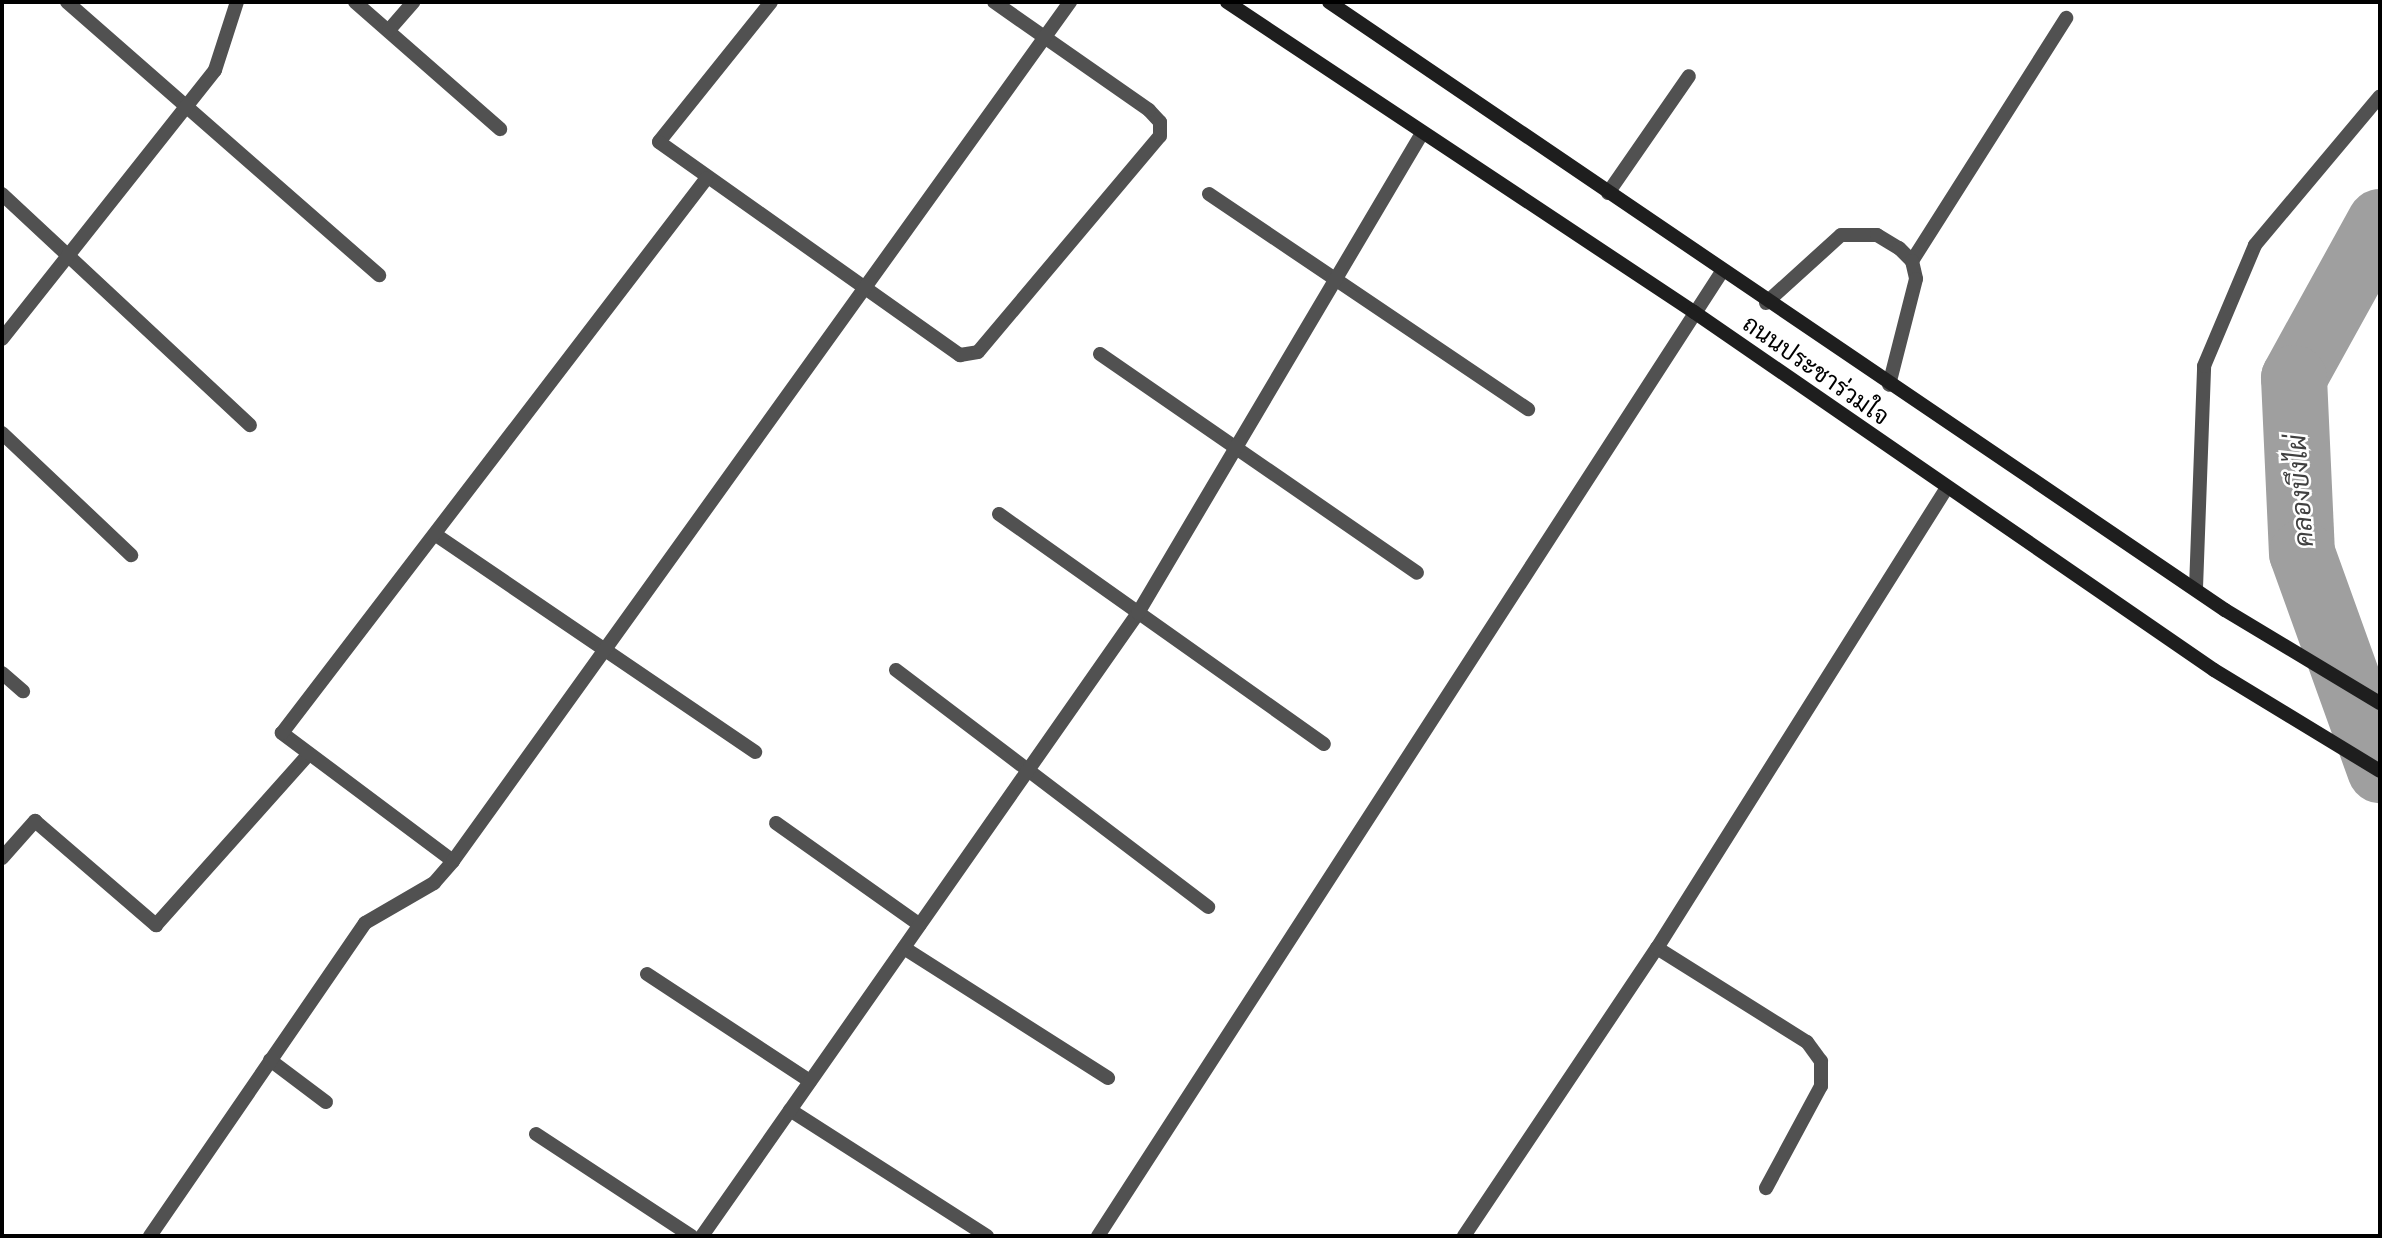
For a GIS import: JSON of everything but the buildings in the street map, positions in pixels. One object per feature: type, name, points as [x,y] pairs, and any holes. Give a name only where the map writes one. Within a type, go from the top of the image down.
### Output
[{"type":"main road","name":"ถนนประชาร่วมใจ","points":[[1227,2],[1422,135],[1694,312],[1946,489],[2214,670],[2380,771]]},
{"type":"main road","name":"ถนนประชาร่วมใจ","points":[[1332,3],[1608,192],[1721,273],[2196,588],[2225,610],[2380,703]]},
{"type":"street","points":[[67,2],[188,104],[379,275]]},
{"type":"street","points":[[2,339],[215,70],[237,2]]},
{"type":"street","points":[[355,2],[500,129]]},
{"type":"street","points":[[389,30],[413,2]]},
{"type":"street","points":[[771,2],[659,142],[706,179],[866,286],[945,349],[960,355],[978,352],[1160,136],[1160,122],[1149,110],[1044,40],[994,2]]},
{"type":"street","points":[[150,1236],[365,923],[433,883],[453,861],[1070,2]]},
{"type":"street","points":[[1912,261],[2066,18]]},
{"type":"street","points":[[1608,192],[1689,76]]},
{"type":"street","points":[[2196,588],[2204,366],[2255,245],[2380,96]]},
{"type":"street","points":[[702,1236],[1138,613],[1238,449],[1422,135]]},
{"type":"street","points":[[453,861],[282,733],[706,179]]},
{"type":"street","points":[[2,194],[250,425]]},
{"type":"street","points":[[1209,194],[1339,279],[1528,410]]},
{"type":"street","points":[[1766,303],[1840,235],[1877,235],[1912,261],[1916,279],[1889,384]]},
{"type":"street","points":[[1098,1236],[1721,273]]},
{"type":"street","points":[[1100,354],[1417,573]]},
{"type":"street","points":[[2,433],[131,555]]},
{"type":"street","points":[[1464,1236],[1657,948],[1946,489]]},
{"type":"street","points":[[999,514],[1324,744]]},
{"type":"street","points":[[436,535],[607,647],[755,751]]},
{"type":"street","points":[[896,670],[1030,769],[1208,907]]},
{"type":"street","points":[[2,673],[23,691]]},
{"type":"street","points":[[2,858],[35,821],[156,925],[309,754]]},
{"type":"street","points":[[776,823],[920,925]]},
{"type":"street","points":[[904,948],[1108,1078]]},
{"type":"street","points":[[1657,948],[1807,1042],[1821,1061],[1821,1086],[1766,1188]]},
{"type":"street","points":[[647,974],[810,1081]]},
{"type":"street","points":[[270,1060],[326,1102]]},
{"type":"street","points":[[790,1110],[986,1236]]},
{"type":"street","points":[[536,1134],[691,1236]]},
{"type":"waterway","name":"คลองบึงไผ่","points":[[2380,222],[2294,378],[2302,553],[2380,770]]}]
